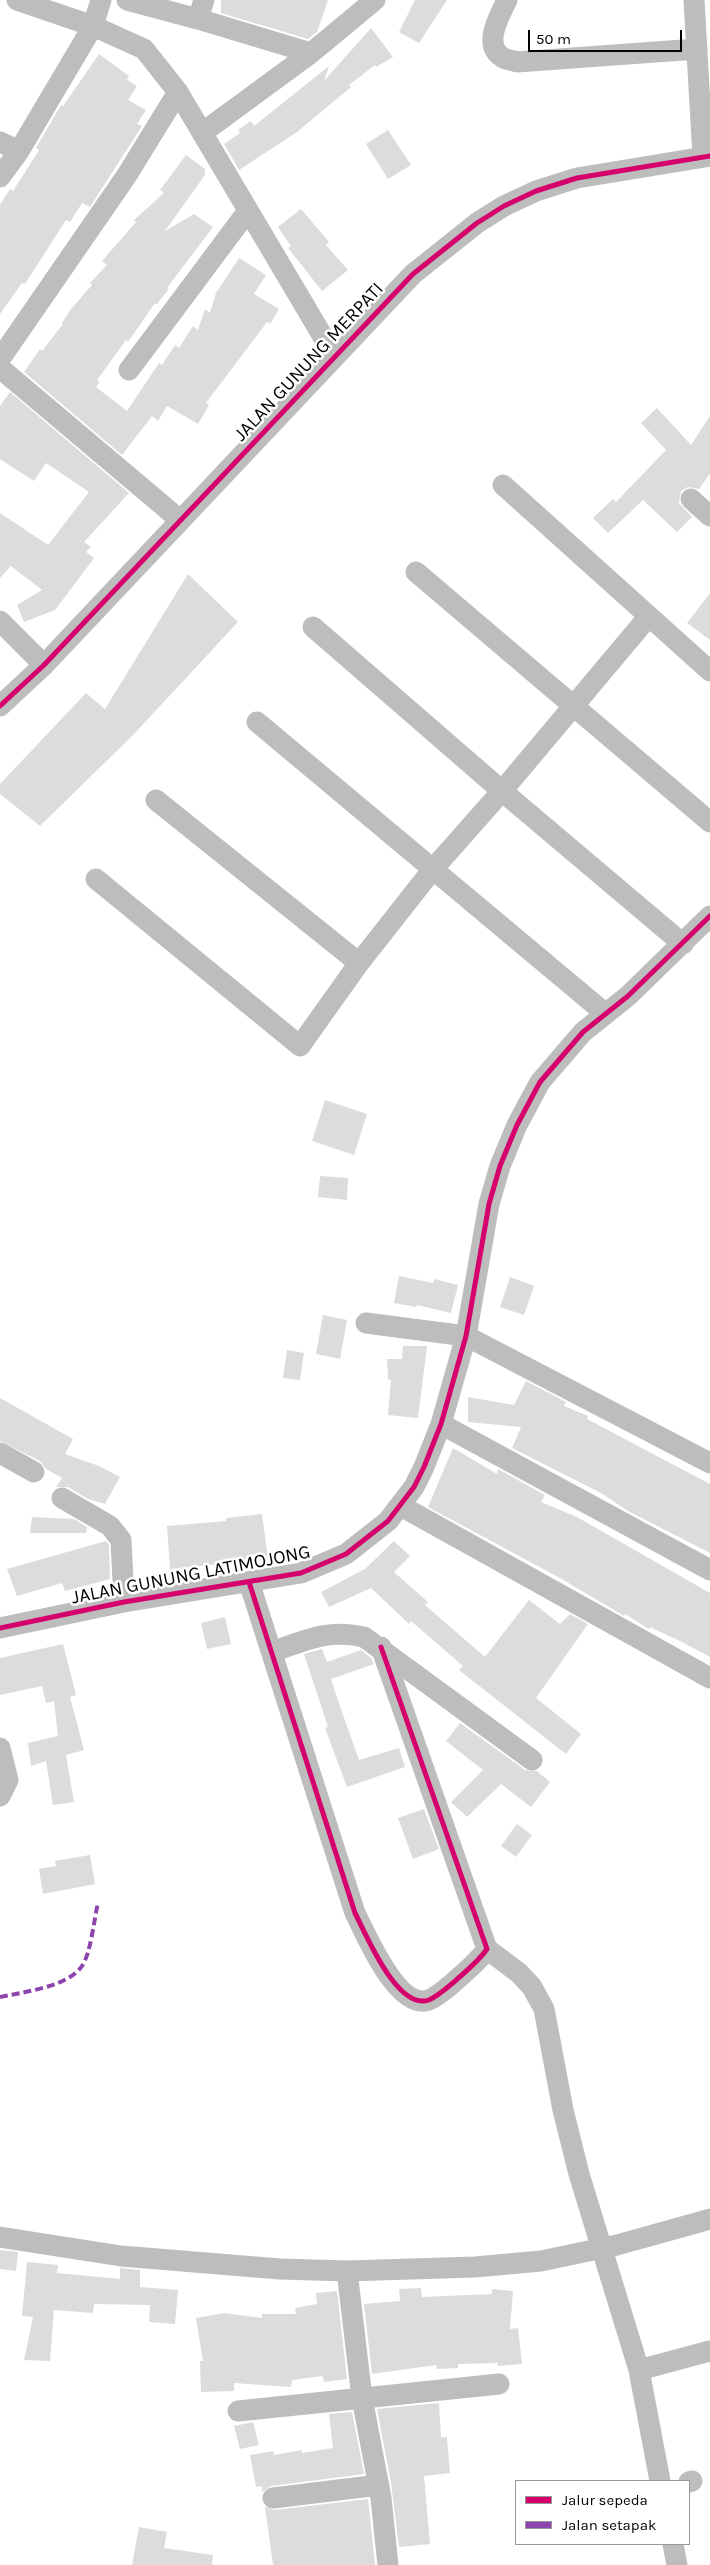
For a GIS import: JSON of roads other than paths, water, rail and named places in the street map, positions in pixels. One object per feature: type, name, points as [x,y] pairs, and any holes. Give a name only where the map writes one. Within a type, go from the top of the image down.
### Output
[{"type":"street","points":[[17,0],[93,26],[144,49],[178,92],[335,357]]},
{"type":"street","points":[[0,178],[10,146],[93,26],[101,0]]},
{"type":"street","points":[[127,0],[201,9],[311,53]]},
{"type":"street","points":[[202,133],[311,53],[375,0]]},
{"type":"street","points":[[508,0],[494,27],[493,46],[502,57],[517,62],[702,59]]},
{"type":"street","points":[[694,0],[702,59],[707,157]]},
{"type":"street","points":[[0,359],[127,175],[178,92]]},
{"type":"street","name":"JALAN GUNUNG MERPATI","points":[[0,706],[44,665],[180,520],[286,411],[413,274],[447,245],[504,206],[536,191],[577,178],[707,157]]},
{"type":"street","points":[[130,370],[248,212]]},
{"type":"street","points":[[0,368],[180,520]]},
{"type":"street","points":[[503,485],[710,671]]},
{"type":"street","points":[[691,499],[710,516]]},
{"type":"street","points":[[416,572],[710,822]]},
{"type":"street","points":[[96,879],[300,1046],[358,963],[433,869],[502,791],[648,616]]},
{"type":"street","points":[[0,620],[44,665]]},
{"type":"street","points":[[313,627],[502,791],[683,944]]},
{"type":"street","points":[[257,722],[606,1014]]},
{"type":"street","points":[[156,800],[358,963]]},
{"type":"street","name":"JALAN GUNUNG LATIMOJONG","points":[[0,1628],[124,1602],[301,1573],[346,1554],[377,1531],[401,1506],[424,1467],[441,1424],[466,1336],[489,1204],[500,1166],[517,1125],[540,1082],[583,1032],[606,1014],[683,944],[710,916]]},
{"type":"street","points":[[366,1324],[466,1336],[710,1463]]},
{"type":"street","points":[[441,1424],[710,1570]]},
{"type":"street","points":[[0,1453],[34,1472]]},
{"type":"street","points":[[62,1498],[110,1526],[120,1540],[124,1602]]},
{"type":"street","points":[[401,1506],[710,1678]]},
{"type":"street","points":[[249,1582],[355,1913],[380,1961],[395,1984],[415,1999],[428,2000],[443,1992],[479,1960],[487,1949]]},
{"type":"street","points":[[272,1652],[324,1635],[338,1633],[364,1638],[381,1647],[532,1760]]},
{"type":"street","points":[[381,1647],[487,1949],[519,1972],[532,1987],[544,2009],[563,2110],[639,2370],[660,2480]]},
{"type":"street","points":[[0,1748],[8,1780],[0,1796]]},
{"type":"street","points":[[0,2237],[122,2256],[280,2270],[347,2271],[475,2268],[541,2261],[710,2219]]},
{"type":"street","points":[[347,2271],[362,2398],[379,2485],[388,2565]]},
{"type":"street","points":[[639,2370],[710,2351]]},
{"type":"street","points":[[238,2411],[499,2384]]},
{"type":"street","points":[[273,2498],[379,2485]]},
{"type":"street","points":[[673,2545],[677,2565]]}]
